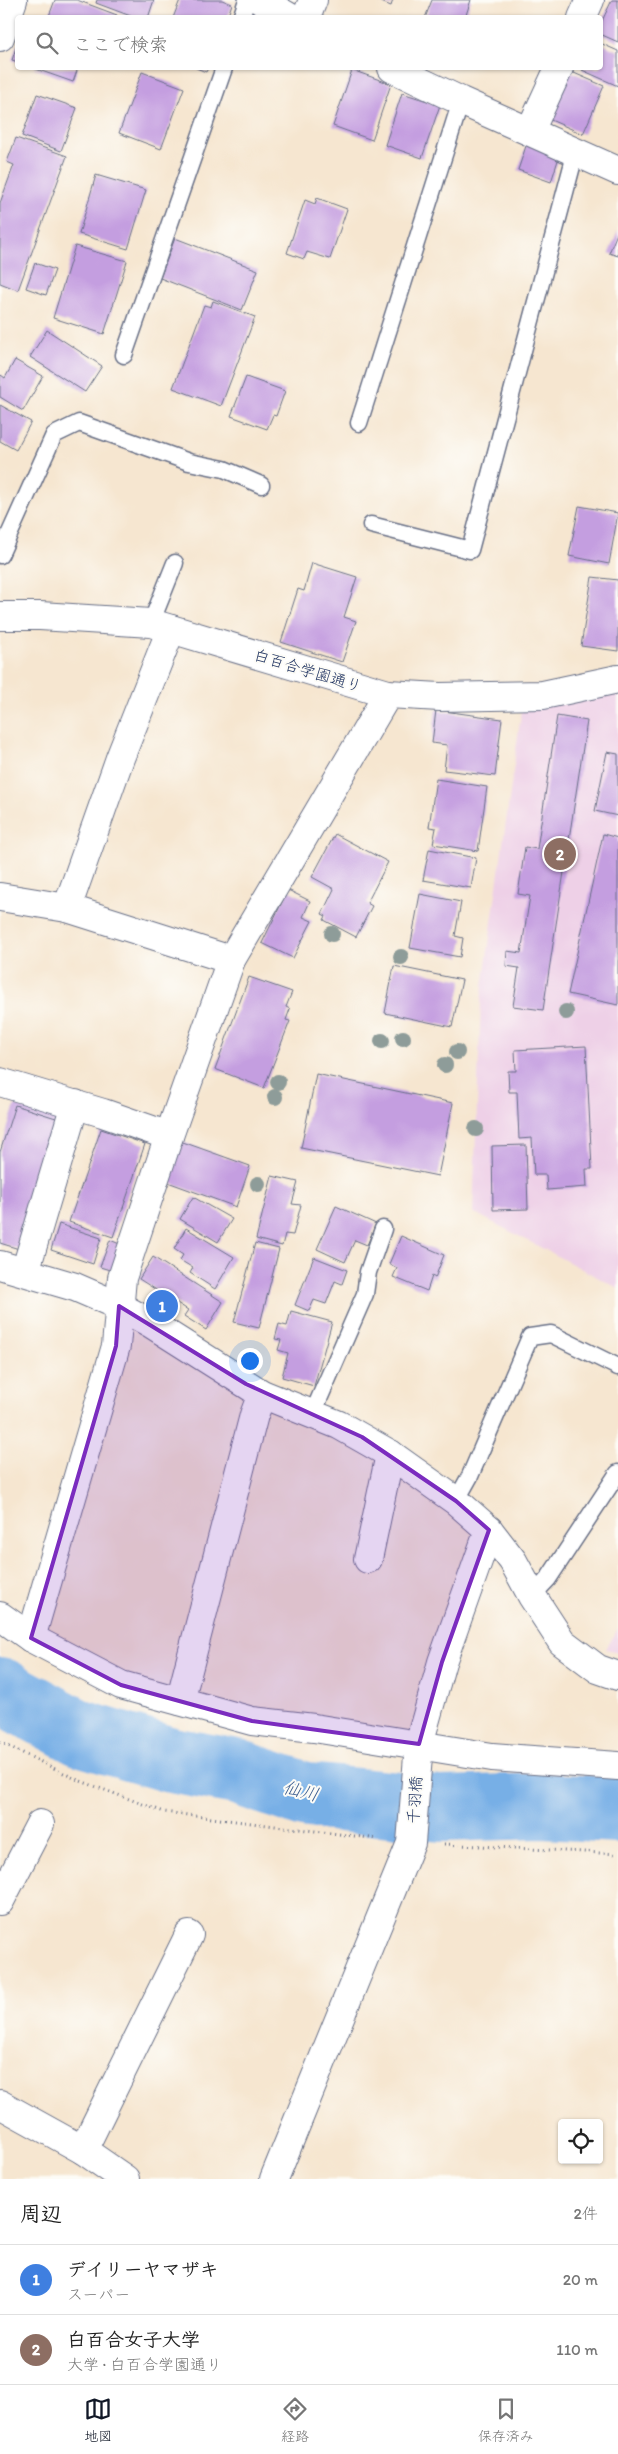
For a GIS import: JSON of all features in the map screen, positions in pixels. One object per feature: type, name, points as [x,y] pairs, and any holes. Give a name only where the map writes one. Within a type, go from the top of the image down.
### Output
[{"type":"street","points":[[0,37],[13,0]]},
{"type":"street","points":[[260,0],[286,15]]},
{"type":"street","points":[[307,15],[313,0]]},
{"type":"street","points":[[583,15],[590,0]]},
{"type":"street","points":[[396,70],[618,171]]},
{"type":"street","points":[[530,131],[558,70]]},
{"type":"street","name":"白百合学園通り","points":[[0,616],[57,617],[161,626],[388,694],[440,697],[543,695],[618,679]]},
{"type":"street","points":[[68,908],[126,742],[161,626]]},
{"type":"street","points":[[31,1638],[116,1346],[122,1278],[169,1136],[232,960],[388,694]]},
{"type":"street","points":[[0,897],[68,908],[232,960]]},
{"type":"street","points":[[0,1082],[75,1104],[169,1136]]},
{"type":"street","points":[[75,1104],[12,1268],[75,1287],[119,1306],[150,1323],[262,1394],[340,1426],[390,1454],[456,1501],[489,1530],[513,1561],[532,1596],[562,1642],[598,1669],[618,1676]]},
{"type":"street","points":[[180,1701],[254,1415],[262,1394]]},
{"type":"street","points":[[368,1559],[390,1454]]},
{"type":"street","name":"千羽橋","points":[[274,2179],[412,1838],[418,1756],[442,1662],[489,1530]]},
{"type":"street","points":[[0,1616],[31,1638],[121,1685],[252,1721],[418,1756],[492,1757],[618,1766]]},
{"type":"street","points":[[0,1901],[40,1824]]},
{"type":"street","points":[[83,2150],[189,1936]]},
{"type":"street","points":[[0,2104],[83,2150],[125,2179]]},
{"type":"lane","points":[[242,15],[247,0]]},
{"type":"lane","points":[[124,355],[223,70]]},
{"type":"lane","points":[[359,423],[461,101]]},
{"type":"lane","points":[[371,525],[470,550],[576,151]]},
{"type":"lane","points":[[0,555],[54,435],[79,423],[189,462],[224,470],[261,485]]},
{"type":"lane","points":[[161,626],[175,563]]},
{"type":"lane","points":[[312,1415],[365,1294],[368,1272],[383,1230]]},
{"type":"lane","points":[[456,1501],[470,1476],[530,1337],[551,1334],[618,1367]]},
{"type":"lane","points":[[532,1596],[548,1579],[618,1473]]},
{"type":"path","points":[[0,1742],[78,1780],[164,1812],[262,1826],[618,1854]]},
{"type":"highlighted area","points":[[119,1306],[246,1384],[362,1437],[456,1501],[489,1530],[442,1662],[419,1744],[252,1721],[121,1685],[31,1638],[116,1346]]},
{"type":"shaded area","points":[[618,691],[618,1288],[473,1212],[481,1001],[522,707]]},
{"type":"shaded area","points":[[618,1629],[618,1652],[606,1649]]},
{"type":"building","points":[[55,0],[77,0],[117,15],[49,15]]},
{"type":"building","points":[[97,0],[154,0],[149,15],[128,15],[96,3]]},
{"type":"building","points":[[180,0],[222,0],[232,4],[228,15],[174,15]]},
{"type":"building","points":[[376,0],[393,0],[391,6]]},
{"type":"building","points":[[432,0],[471,0],[466,15],[426,15]]},
{"type":"building","points":[[612,0],[618,0],[618,42],[603,35],[603,19]]},
{"type":"building","points":[[603,44],[618,51],[618,86],[582,70],[603,70]]},
{"type":"building","points":[[39,70],[77,70],[73,82]]},
{"type":"building","points":[[352,70],[391,84],[372,140],[333,126]]},
{"type":"building","points":[[567,70],[604,86],[583,134],[546,118]]},
{"type":"building","points":[[142,72],[184,88],[161,149],[119,133]]},
{"type":"building","points":[[402,93],[440,105],[422,158],[385,145]]},
{"type":"building","points":[[37,94],[77,108],[61,151],[22,136]]},
{"type":"building","points":[[16,138],[67,156],[18,290],[0,283],[0,203],[14,165],[7,162]]},
{"type":"building","points":[[528,140],[561,151],[551,182],[518,170]]},
{"type":"building","points":[[96,175],[146,190],[128,249],[79,234]]},
{"type":"building","points":[[317,198],[347,209],[330,259],[307,252],[304,259],[287,253],[305,200],[315,204]]},
{"type":"building","points":[[618,231],[618,256],[609,253]]},
{"type":"building","points":[[175,238],[258,270],[242,310],[160,278]]},
{"type":"building","points":[[75,246],[127,261],[104,334],[53,318]]},
{"type":"building","points":[[35,263],[55,270],[46,295],[26,288]]},
{"type":"building","points":[[213,301],[255,317],[221,406],[173,388],[204,305],[211,307]]},
{"type":"building","points":[[47,330],[102,366],[85,392],[30,357]]},
{"type":"building","points":[[15,360],[43,376],[23,411],[0,397],[0,377],[1,375],[5,378]]},
{"type":"building","points":[[246,377],[285,391],[276,416],[273,415],[267,429],[231,416]]},
{"type":"building","points":[[0,405],[31,422],[16,450],[0,441]]},
{"type":"building","points":[[579,506],[618,513],[609,564],[569,556]]},
{"type":"building","points":[[312,563],[357,577],[344,617],[356,621],[342,662],[281,642],[298,589],[304,591]]},
{"type":"building","points":[[592,577],[618,580],[618,651],[581,646]]},
{"type":"building","points":[[436,710],[502,719],[495,776],[444,770],[447,745],[432,743]]},
{"type":"building","points":[[557,716],[587,721],[543,1010],[513,1006],[519,968],[506,966],[507,951],[521,953],[530,896],[518,894],[525,847],[537,849]]},
{"type":"building","points":[[607,752],[618,754],[618,816],[595,811]]},
{"type":"building","points":[[436,779],[487,787],[478,851],[433,844],[436,828],[429,827]]},
{"type":"building","points":[[335,834],[388,862],[367,903],[372,906],[356,937],[324,920],[326,916],[322,914],[334,889],[312,877]]},
{"type":"building","points":[[603,834],[618,838],[618,1005],[568,994]]},
{"type":"building","points":[[429,849],[476,858],[471,888],[423,880]]},
{"type":"building","points":[[288,890],[310,901],[303,917],[312,921],[293,958],[262,943]]},
{"type":"building","points":[[420,894],[461,902],[455,936],[463,938],[460,957],[410,948]]},
{"type":"building","points":[[394,966],[462,980],[452,1027],[385,1013]]},
{"type":"building","points":[[249,977],[292,992],[286,1007],[290,1009],[286,1020],[290,1021],[264,1088],[215,1069]]},
{"type":"building","points":[[586,1046],[592,1169],[586,1169],[587,1187],[547,1190],[546,1175],[534,1175],[532,1138],[519,1139],[517,1092],[509,1092],[508,1071],[516,1071],[515,1050]]},
{"type":"building","points":[[316,1074],[453,1103],[438,1176],[301,1148]]},
{"type":"building","points":[[15,1105],[59,1119],[19,1249],[0,1243],[0,1152]]},
{"type":"building","points":[[101,1129],[145,1144],[113,1237],[69,1222]]},
{"type":"building","points":[[180,1141],[250,1166],[236,1207],[165,1181]]},
{"type":"building","points":[[526,1145],[528,1209],[493,1210],[492,1146]]},
{"type":"building","points":[[272,1176],[298,1182],[292,1204],[301,1205],[293,1235],[285,1234],[282,1246],[256,1239]]},
{"type":"building","points":[[193,1197],[232,1219],[218,1242],[180,1219]]},
{"type":"building","points":[[336,1206],[376,1224],[367,1245],[355,1240],[345,1262],[317,1249]]},
{"type":"building","points":[[59,1224],[101,1238],[93,1264],[51,1250]]},
{"type":"building","points":[[186,1228],[234,1257],[215,1289],[190,1273],[193,1268],[180,1260],[183,1255],[174,1249]]},
{"type":"building","points":[[401,1236],[444,1255],[435,1278],[432,1276],[427,1291],[393,1277],[397,1268],[389,1264]]},
{"type":"building","points":[[110,1240],[122,1245],[113,1271],[100,1267]]},
{"type":"building","points":[[255,1243],[279,1249],[259,1328],[234,1322]]},
{"type":"building","points":[[153,1257],[223,1302],[206,1330],[184,1316],[188,1310],[139,1279]]},
{"type":"building","points":[[314,1257],[347,1270],[342,1284],[335,1281],[326,1304],[314,1300],[309,1311],[295,1305]]},
{"type":"building","points":[[291,1311],[332,1322],[314,1386],[282,1377],[288,1353],[278,1350],[281,1340],[275,1339],[279,1324],[287,1326]]},
{"type":"waterway","name":"仙川","points":[[0,1690],[80,1733],[171,1760],[237,1772],[308,1796],[441,1809],[542,1806],[618,1810]]},
{"type":"place","name":"白百合女子大学","points":[[560,854]]},
{"type":"place","name":"デイリーヤマザキ","points":[[162,1306]]}]
